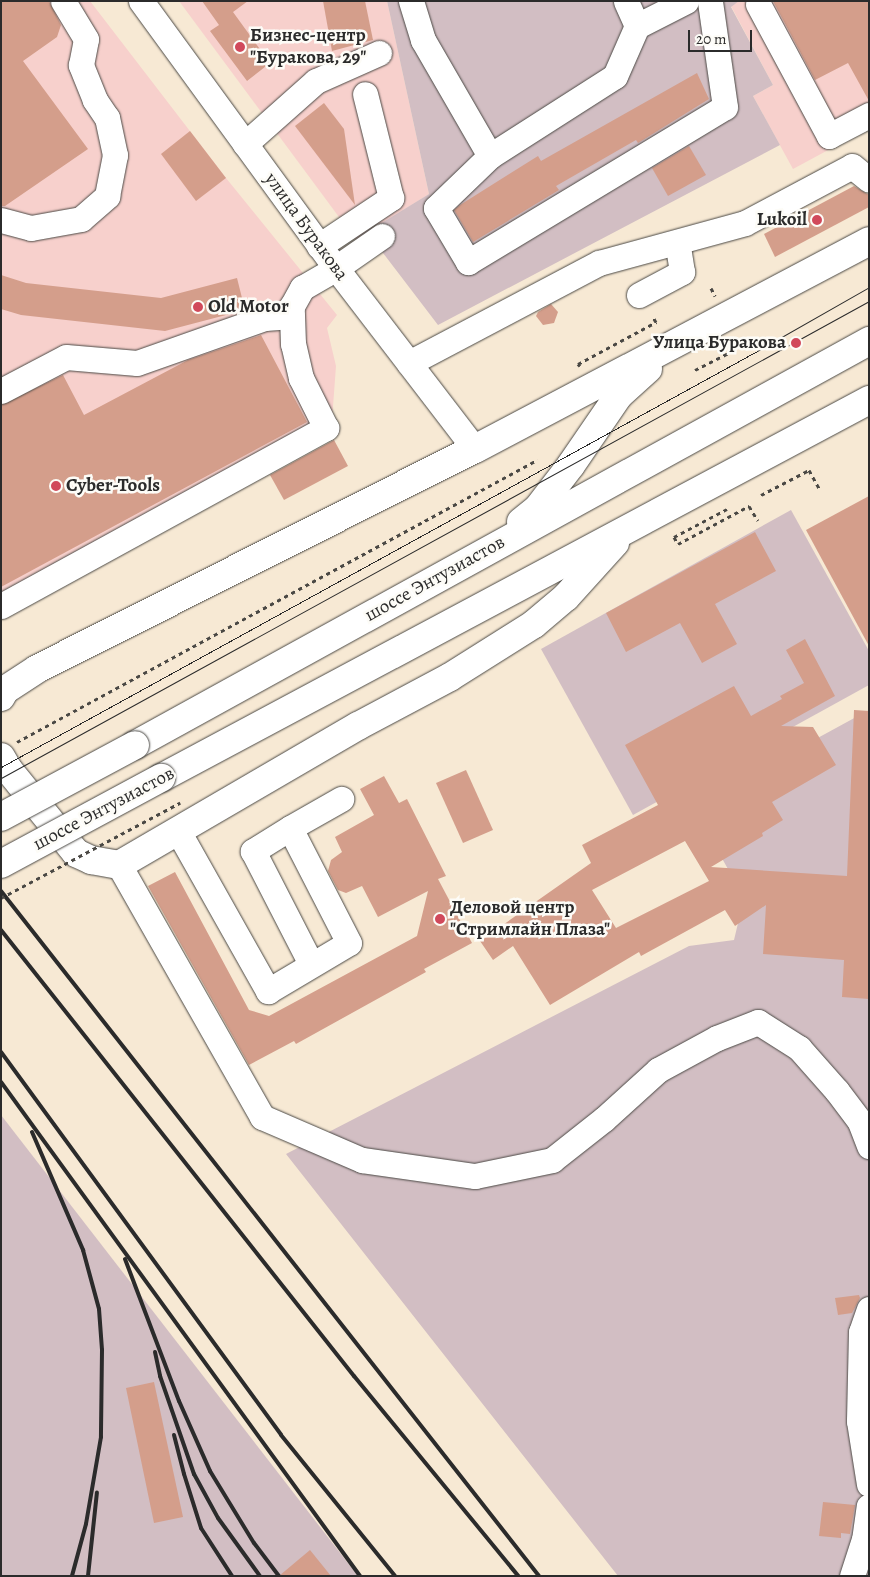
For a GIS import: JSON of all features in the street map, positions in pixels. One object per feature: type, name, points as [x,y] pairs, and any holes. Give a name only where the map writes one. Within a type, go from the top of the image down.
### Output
[{"type":"main road","points":[[1,697],[5,690],[37,668],[476,449],[869,241]]},
{"type":"main road","name":"шоссе Энтузиастов","points":[[1,817],[869,340]]},
{"type":"main road","points":[[478,556],[538,508],[571,465],[619,395],[680,341]]},
{"type":"main road","name":"шоссе Энтузиастов","points":[[1,864],[869,400]]},
{"type":"main road","points":[[5,752],[8,769],[76,853],[91,860],[119,865],[358,726],[450,677],[534,624],[572,591],[624,532]]},
{"type":"street","points":[[1,220],[30,228],[81,219],[107,196],[115,155],[107,118],[94,100],[81,65],[86,39],[63,1]]},
{"type":"street","name":"улица Буракова","points":[[141,1],[319,246],[476,449]]},
{"type":"street","points":[[411,1],[423,40],[490,156]]},
{"type":"street","points":[[626,1],[637,26]]},
{"type":"street","points":[[686,1],[637,26],[615,76],[490,156],[436,208],[468,262],[725,106],[710,1]]},
{"type":"street","points":[[758,4],[829,136],[869,115]]},
{"type":"street","points":[[245,144],[316,81],[379,53]]},
{"type":"street","points":[[319,246],[390,198],[365,94]]},
{"type":"street","points":[[409,363],[599,263],[745,223],[852,166],[869,180]]},
{"type":"street","points":[[1,606],[326,428],[301,378],[293,344],[292,306],[302,288],[336,268],[382,236]]},
{"type":"street","points":[[639,295],[682,272],[677,242]]},
{"type":"street","points":[[1,391],[66,357],[138,363],[265,318],[292,316]]},
{"type":"street","points":[[310,962],[253,851],[341,799]]},
{"type":"street","points":[[178,831],[268,991],[349,943],[290,828]]},
{"type":"street","points":[[119,865],[262,1117],[362,1160],[475,1176],[552,1160],[604,1119],[658,1070],[717,1038],[758,1022],[799,1048],[837,1091],[860,1122],[869,1146]]},
{"type":"street","points":[[869,1310],[861,1332],[858,1421],[863,1462],[869,1484]]},
{"type":"street","points":[[852,1576],[864,1540],[869,1506]]},
{"type":"path","points":[[646,328],[656,322],[653,317]]},
{"type":"path","points":[[695,370],[730,352]]},
{"type":"path","points":[[5,752],[98,698],[537,460]]},
{"type":"path","points":[[761,495],[809,470],[819,488]]},
{"type":"path","points":[[727,509],[674,537],[678,544],[749,506],[758,522]]},
{"type":"path","points":[[1,898],[180,803]]},
{"type":"shaded area","points":[[1,1],[90,1],[226,178],[337,315],[327,328],[336,366],[332,420],[1,597]]},
{"type":"shaded area","points":[[179,1],[387,1],[429,194],[356,240]]},
{"type":"shaded area","points":[[387,1],[739,1],[731,7],[773,85],[753,96],[780,145],[438,325],[367,232],[429,194]]},
{"type":"shaded area","points":[[739,1],[869,1],[869,128],[793,169],[753,96],[773,85],[731,6]]},
{"type":"shaded area","points":[[791,510],[869,651],[869,685],[633,815],[541,649]]},
{"type":"shaded area","points":[[869,710],[869,1576],[618,1576],[286,1154],[689,946],[734,940],[744,898],[693,806]]},
{"type":"shaded area","points":[[1,1115],[358,1576],[1,1576]]},
{"type":"building","points":[[1,1],[49,1],[61,25],[57,37],[23,61],[88,149],[5,206],[1,206]]},
{"type":"building","name":"Бизнес-центр \"Буракова, 29\"","points":[[202,1],[248,1],[233,12],[270,63],[247,81],[210,31],[219,25]]},
{"type":"building","name":"Бизнес-центр \"Буракова, 29\"","points":[[323,1],[365,1],[373,40],[332,51]]},
{"type":"building","points":[[773,1],[869,1],[869,101],[848,63],[815,80]]},
{"type":"building","points":[[697,73],[709,99],[638,143],[636,140],[556,186],[559,190],[473,242],[454,210],[460,205],[538,156],[541,161]]},
{"type":"building","points":[[324,103],[344,129],[355,205],[295,126]]},
{"type":"building","points":[[190,131],[226,178],[196,201],[161,154]]},
{"type":"building","points":[[689,146],[706,175],[668,196],[652,168]]},
{"type":"building","name":"Lukoil","points":[[854,186],[869,195],[869,207],[775,257],[764,234]]},
{"type":"building","points":[[1,275],[26,283],[161,298],[237,278],[245,310],[165,331],[21,315],[1,309]]},
{"type":"building","points":[[551,304],[558,312],[554,323],[543,325],[536,316],[538,312]]},
{"type":"building","points":[[261,335],[307,422],[1,587],[1,405],[63,375],[84,415],[188,360]]},
{"type":"building","points":[[334,440],[348,466],[284,500],[270,475]]},
{"type":"building","points":[[869,496],[869,646],[806,530]]},
{"type":"building","points":[[755,532],[776,571],[715,604],[737,644],[702,663],[680,623],[626,652],[606,613]]},
{"type":"building","points":[[805,639],[835,696],[781,726],[813,727],[836,765],[772,802],[783,820],[762,833],[763,836],[711,867],[847,876],[854,710],[869,711],[869,999],[842,997],[844,960],[763,954],[766,905],[735,926],[725,910],[641,956],[639,952],[550,1005],[513,946],[493,960],[480,941],[591,863],[582,845],[658,805],[625,745],[734,686],[751,716],[782,699],[780,696],[804,683],[786,650]],"holes":[[[685,841],[709,881],[616,928],[592,890]]]},
{"type":"building","points":[[466,770],[493,830],[463,843],[436,783]]},
{"type":"building","name":"Деловой центр \"Стримлайн Плаза\"","points":[[384,776],[399,803],[407,799],[446,876],[438,879],[472,943],[424,969],[426,972],[296,1044],[294,1041],[249,1065],[148,886],[175,872],[249,1010],[269,1016],[417,936],[428,891],[378,917],[362,886],[346,893],[338,890],[328,871],[331,860],[342,852],[335,837],[374,815],[360,789]]},
{"type":"building","points":[[859,1295],[860,1298],[852,1313],[838,1315],[835,1298]]},
{"type":"building","points":[[154,1382],[183,1517],[154,1523],[126,1388]]},
{"type":"building","points":[[823,1502],[855,1505],[850,1534],[841,1533],[841,1538],[819,1536]]},
{"type":"building","points":[[310,1550],[331,1576],[279,1576]]},
{"type":"tram line","points":[[1,767],[757,351],[869,287]]},
{"type":"tram line","points":[[1,778],[869,301]]},
{"type":"railway","points":[[1,891],[539,1576]]},
{"type":"railway","points":[[1,930],[354,1376],[518,1576]]},
{"type":"railway","points":[[1,1052],[281,1435],[395,1576]]},
{"type":"railway","points":[[1,1082],[360,1576]]},
{"type":"railway","points":[[32,1132],[83,1250],[99,1309],[102,1350],[101,1437],[86,1524],[72,1576]]},
{"type":"railway","points":[[125,1259],[179,1401],[210,1471],[254,1543],[279,1576]]},
{"type":"railway","points":[[155,1352],[160,1376],[194,1474],[218,1518],[260,1576]]},
{"type":"railway","points":[[174,1435],[201,1528],[232,1576]]},
{"type":"railway","points":[[88,1576],[97,1492]]},
{"type":"place","name":"Бизнес-центр \"Буракова, 29\"","points":[[240,47]]},
{"type":"place","name":"Lukoil","points":[[817,220]]},
{"type":"place","name":"Old Motor","points":[[198,307]]},
{"type":"place","name":"Улица Буракова","points":[[796,343]]},
{"type":"place","name":"Cyber-Tools","points":[[56,486]]},
{"type":"place","name":"Деловой центр \"Стримлайн Плаза\"","points":[[440,919]]}]
